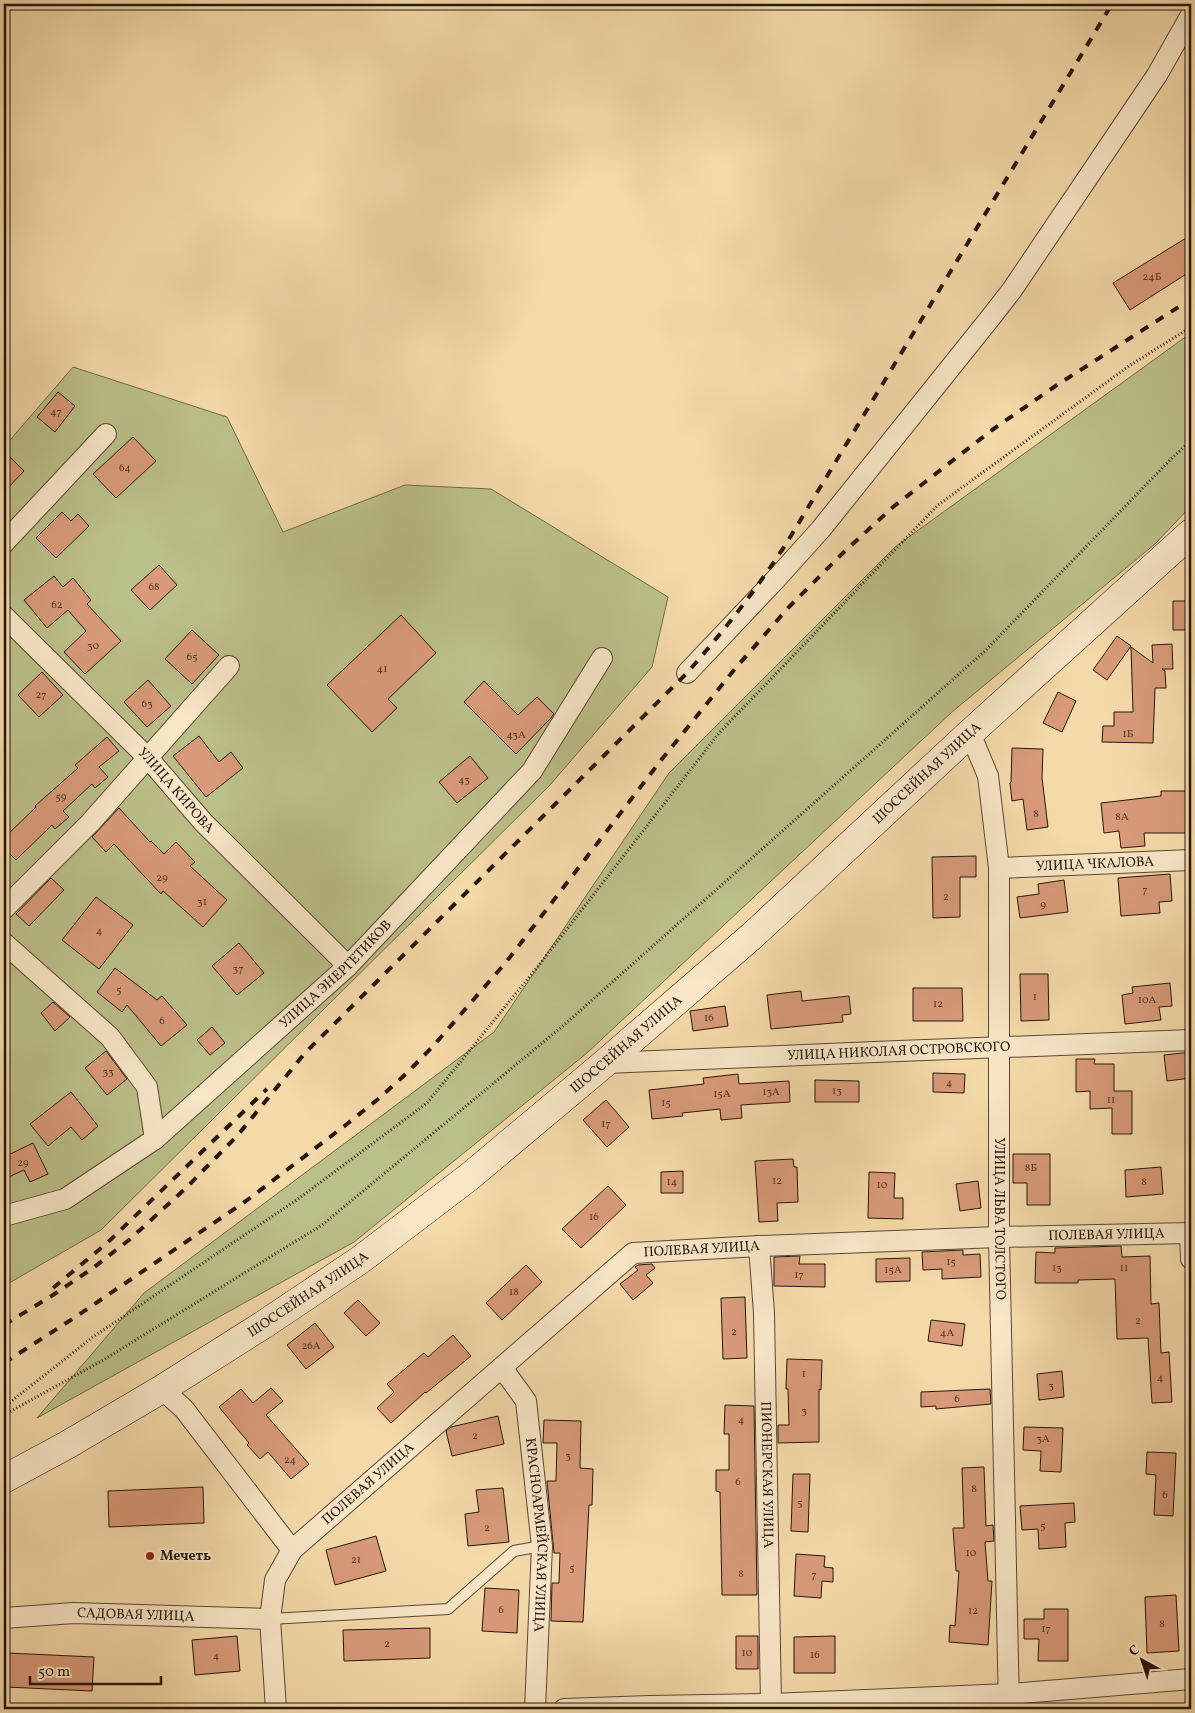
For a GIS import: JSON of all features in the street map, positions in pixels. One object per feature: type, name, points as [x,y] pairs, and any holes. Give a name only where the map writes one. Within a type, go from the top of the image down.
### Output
[{"type":"main road","name":"ШОССЕЙНАЯ УЛИЦА","points":[[4,1479],[162,1390],[263,1325],[360,1260],[468,1177],[605,1063],[753,935],[970,733],[1191,533]]},
{"type":"street","points":[[687,673],[821,529],[1012,290],[1173,50],[1191,15]]},
{"type":"street","points":[[4,543],[106,434]]},
{"type":"street","name":"УЛИЦА КИРОВА","points":[[4,616],[148,758],[203,822],[348,966]]},
{"type":"street","name":"УЛИЦА ЭНЕРГЕТИКОВ","points":[[4,1216],[64,1199],[156,1139],[348,966],[532,771],[602,658]]},
{"type":"street","points":[[4,910],[90,823],[229,666]]},
{"type":"street","name":"УЛИЦА ЛЬВА ТОЛСТОГО","points":[[970,733],[988,776],[999,868],[999,1237],[1009,1701]]},
{"type":"street","name":"УЛИЦА ЧКАЛОВА","points":[[999,868],[1191,860]]},
{"type":"street","points":[[4,943],[110,1037],[147,1087],[156,1139]]},
{"type":"street","name":"УЛИЦА НИКОЛАЯ ОСТРОВСКОГО","points":[[605,1063],[864,1054],[999,1046],[1191,1040]]},
{"type":"street","points":[[1191,1233],[1191,1260]]},
{"type":"street","name":"ПОЛЕВАЯ УЛИЦА","points":[[276,1709],[270,1620],[275,1580],[292,1550],[633,1253],[999,1237],[1191,1233]]},
{"type":"street","name":"ПИОНЕРСКАЯ УЛИЦА","points":[[759,1246],[764,1313],[771,1704]]},
{"type":"street","name":"КРАСНОАРМЕЙСКАЯ УЛИЦА","points":[[503,1368],[526,1401],[542,1546],[535,1709]]},
{"type":"street","points":[[162,1390],[184,1409],[292,1550]]},
{"type":"street","name":"САДОВАЯ УЛИЦА","points":[[4,1618],[74,1613],[270,1620]]},
{"type":"street","points":[[564,1709],[1009,1701],[1191,1679]]},
{"type":"lane","points":[[270,1620],[448,1609],[514,1551],[542,1546]]},
{"type":"path","points":[[4,1407],[93,1337],[298,1199],[427,1104],[539,966],[719,733],[938,505],[1129,366],[1191,327]]},
{"type":"path","points":[[4,1415],[105,1359],[322,1225],[337,1213],[564,1024],[985,651],[1173,456],[1191,441]]},
{"type":"green space","points":[[1191,333],[1191,506],[1155,544],[952,712],[587,1053],[354,1242],[37,1418],[144,1293],[494,1032],[669,773],[895,547]]},
{"type":"green space","points":[[73,367],[227,417],[283,532],[405,485],[491,489],[668,597],[652,667],[550,785],[101,1230],[4,1286],[4,447]]},
{"type":"building","points":[[1191,235],[1191,271],[1130,310],[1113,283]]},
{"type":"building","points":[[58,392],[75,406],[55,432],[37,417]]},
{"type":"building","points":[[133,437],[156,461],[116,498],[93,474]]},
{"type":"building","points":[[4,451],[24,471],[4,492]]},
{"type":"building","points":[[62,512],[71,521],[78,514],[89,526],[56,558],[36,538]]},
{"type":"building","points":[[159,565],[177,585],[150,610],[131,590]]},
{"type":"building","points":[[54,576],[63,587],[73,578],[91,600],[87,604],[121,641],[85,674],[64,652],[86,631],[68,610],[47,628],[24,600]]},
{"type":"building","points":[[1173,601],[1191,601],[1191,630],[1173,630]]},
{"type":"building","points":[[401,615],[436,653],[388,699],[397,708],[372,732],[327,685]]},
{"type":"building","points":[[192,630],[219,655],[192,684],[165,659]]},
{"type":"building","points":[[1117,636],[1131,646],[1107,680],[1093,670]]},
{"type":"building","points":[[1172,644],[1173,669],[1162,669],[1165,671],[1166,688],[1155,688],[1153,743],[1102,742],[1103,726],[1114,726],[1114,712],[1133,712],[1131,647],[1153,663],[1152,645]]},
{"type":"building","points":[[42,672],[63,695],[39,717],[18,695]]},
{"type":"building","points":[[148,680],[171,706],[147,727],[124,702]]},
{"type":"building","points":[[484,681],[518,715],[537,697],[554,714],[516,754],[464,702]]},
{"type":"building","points":[[1058,692],[1076,701],[1062,732],[1043,723]]},
{"type":"building","points":[[199,736],[219,762],[231,752],[243,768],[206,797],[173,756]]},
{"type":"building","points":[[107,737],[119,751],[99,767],[108,777],[95,788],[92,784],[63,811],[69,817],[55,829],[52,825],[16,860],[4,848],[4,838],[35,806],[78,768],[75,765]]},
{"type":"building","points":[[1012,748],[1043,749],[1042,778],[1048,827],[1027,830],[1023,799],[1012,801],[1010,783]]},
{"type":"building","points":[[470,756],[488,778],[457,803],[439,782]]},
{"type":"building","points":[[1161,791],[1191,791],[1191,833],[1144,833],[1145,846],[1121,848],[1119,831],[1104,833],[1101,803],[1161,796]]},
{"type":"building","points":[[119,808],[150,842],[164,854],[176,842],[195,862],[190,866],[227,900],[203,927],[163,891],[161,894],[114,844],[106,852],[92,837]]},
{"type":"building","points":[[976,856],[976,877],[960,877],[960,917],[933,918],[932,857]]},
{"type":"building","points":[[1170,874],[1172,901],[1159,902],[1160,913],[1121,916],[1118,878]]},
{"type":"building","points":[[51,878],[64,890],[29,926],[16,914]]},
{"type":"building","points":[[1064,880],[1068,912],[1020,918],[1017,897],[1039,894],[1038,884]]},
{"type":"building","points":[[96,897],[133,925],[99,969],[62,940]]},
{"type":"building","points":[[239,943],[264,973],[237,995],[212,966]]},
{"type":"building","points":[[115,968],[157,1000],[162,996],[187,1025],[161,1046],[127,1005],[122,1012],[97,992]]},
{"type":"building","points":[[1020,974],[1048,974],[1049,1020],[1021,1021]]},
{"type":"building","points":[[1170,983],[1172,1006],[1159,1007],[1161,1020],[1125,1024],[1122,995],[1133,993],[1132,987]]},
{"type":"building","points":[[913,988],[962,988],[963,1021],[913,1021]]},
{"type":"building","points":[[801,991],[802,1001],[849,996],[851,1014],[842,1015],[843,1022],[771,1029],[767,995]]},
{"type":"building","points":[[53,1002],[70,1017],[55,1031],[41,1013]]},
{"type":"building","points":[[725,1006],[728,1026],[693,1031],[690,1011]]},
{"type":"building","points":[[212,1027],[225,1043],[210,1055],[197,1040]]},
{"type":"building","points":[[106,1051],[127,1079],[107,1095],[85,1068]]},
{"type":"building","points":[[1191,1052],[1191,1078],[1167,1081],[1164,1055]]},
{"type":"building","points":[[1076,1059],[1095,1059],[1094,1064],[1114,1064],[1114,1091],[1132,1091],[1132,1134],[1112,1134],[1112,1108],[1090,1109],[1090,1091],[1076,1092]]},
{"type":"building","points":[[933,1073],[965,1074],[964,1093],[933,1092]]},
{"type":"building","points":[[738,1074],[739,1084],[789,1081],[790,1102],[741,1105],[742,1118],[721,1120],[720,1109],[682,1113],[683,1116],[652,1119],[649,1090],[704,1084],[703,1078]]},
{"type":"building","points":[[815,1080],[859,1081],[859,1102],[815,1102]]},
{"type":"building","points":[[71,1092],[98,1126],[82,1140],[71,1127],[48,1146],[30,1124]]},
{"type":"building","points":[[606,1100],[629,1127],[607,1147],[583,1120]]},
{"type":"building","points":[[33,1143],[48,1174],[30,1182],[24,1170],[4,1179],[4,1157]]},
{"type":"building","points":[[1013,1154],[1050,1154],[1050,1205],[1027,1205],[1027,1183],[1013,1183]]},
{"type":"building","points":[[793,1159],[794,1167],[797,1167],[798,1202],[777,1203],[778,1221],[759,1222],[755,1161]]},
{"type":"building","points":[[1161,1167],[1163,1194],[1126,1197],[1125,1170]]},
{"type":"building","points":[[683,1171],[683,1193],[661,1193],[661,1172]]},
{"type":"building","points":[[869,1172],[895,1173],[894,1198],[903,1198],[903,1219],[868,1218]]},
{"type":"building","points":[[978,1181],[981,1208],[960,1211],[956,1184]]},
{"type":"building","points":[[608,1186],[626,1205],[581,1248],[562,1229]]},
{"type":"building","points":[[1121,1246],[1122,1257],[1150,1256],[1151,1304],[1159,1303],[1161,1353],[1169,1352],[1172,1402],[1152,1403],[1148,1338],[1117,1339],[1115,1279],[1078,1280],[1078,1283],[1035,1283],[1036,1252],[1055,1253],[1055,1248]]},
{"type":"building","points":[[963,1250],[963,1255],[980,1254],[981,1277],[942,1279],[942,1269],[923,1270],[922,1252]]},
{"type":"building","points":[[800,1256],[799,1264],[825,1264],[825,1287],[774,1286],[774,1257]]},
{"type":"building","points":[[910,1258],[910,1281],[876,1282],[876,1259]]},
{"type":"building","points":[[652,1264],[655,1268],[646,1275],[653,1283],[633,1300],[620,1284],[638,1270],[635,1267],[638,1265]]},
{"type":"building","points":[[526,1265],[542,1282],[502,1320],[486,1303]]},
{"type":"building","points":[[745,1297],[747,1358],[723,1359],[721,1298]]},
{"type":"building","points":[[358,1300],[380,1323],[366,1336],[344,1313]]},
{"type":"building","points":[[931,1320],[965,1324],[962,1346],[928,1341]]},
{"type":"building","points":[[315,1323],[334,1347],[306,1369],[287,1345]]},
{"type":"building","points":[[453,1335],[471,1356],[425,1392],[391,1423],[377,1408],[394,1392],[387,1384],[424,1353],[428,1357]]},
{"type":"building","points":[[787,1359],[822,1360],[821,1390],[819,1389],[819,1442],[778,1443],[778,1425],[789,1425],[788,1389],[786,1389]]},
{"type":"building","points":[[1062,1371],[1064,1397],[1039,1400],[1037,1374]]},
{"type":"building","points":[[271,1388],[283,1401],[266,1415],[309,1464],[291,1479],[268,1452],[260,1459],[247,1445],[249,1443],[219,1407],[241,1389],[253,1403]]},
{"type":"building","points":[[990,1389],[991,1404],[936,1409],[936,1406],[921,1407],[921,1392]]},
{"type":"building","points":[[725,1405],[754,1406],[757,1595],[722,1595],[720,1492],[716,1491],[716,1470],[729,1470],[729,1434],[724,1434]]},
{"type":"building","points":[[498,1416],[504,1444],[452,1456],[446,1431],[451,1427]]},
{"type":"building","points":[[544,1420],[581,1421],[580,1468],[593,1469],[592,1505],[589,1505],[583,1622],[551,1621],[552,1583],[559,1583],[560,1553],[554,1553],[547,1481],[556,1481],[557,1443],[543,1443]]},
{"type":"building","points":[[1024,1427],[1063,1428],[1061,1472],[1040,1471],[1041,1451],[1023,1450]]},
{"type":"building","points":[[1147,1452],[1176,1453],[1173,1516],[1154,1515],[1156,1475],[1146,1474]]},
{"type":"building","points":[[984,1467],[986,1526],[993,1525],[994,1541],[985,1542],[988,1581],[992,1581],[988,1645],[949,1642],[950,1625],[955,1626],[959,1571],[956,1571],[953,1528],[964,1528],[962,1468]]},
{"type":"building","points":[[793,1474],[810,1474],[808,1532],[791,1531]]},
{"type":"building","points":[[203,1487],[204,1523],[109,1527],[108,1491]]},
{"type":"building","points":[[503,1488],[509,1542],[468,1546],[465,1514],[479,1512],[476,1490]]},
{"type":"building","points":[[1074,1503],[1075,1522],[1065,1523],[1066,1547],[1039,1549],[1038,1529],[1022,1530],[1020,1506]]},
{"type":"building","points":[[376,1536],[386,1571],[335,1585],[326,1550]]},
{"type":"building","points":[[796,1554],[825,1556],[824,1567],[833,1568],[833,1582],[822,1581],[821,1598],[794,1596]]},
{"type":"building","points":[[485,1588],[519,1590],[517,1633],[482,1631]]},
{"type":"building","points":[[1176,1595],[1179,1651],[1147,1653],[1145,1597]]},
{"type":"building","points":[[1044,1609],[1068,1609],[1068,1661],[1038,1661],[1039,1639],[1024,1639],[1024,1619],[1044,1619]]},
{"type":"building","points":[[430,1628],[430,1658],[344,1661],[343,1630]]},
{"type":"building","points":[[237,1636],[240,1671],[195,1675],[192,1640]]},
{"type":"building","points":[[736,1636],[758,1636],[758,1669],[736,1669]]},
{"type":"building","points":[[835,1636],[835,1673],[794,1673],[794,1637]]},
{"type":"building","points":[[7,1653],[94,1657],[92,1691],[6,1687]]},
{"type":"railway","points":[[4,1325],[93,1268],[129,1240],[186,1188],[237,1136],[305,1053],[687,673],[751,594],[786,544],[1112,4]]},
{"type":"railway","points":[[4,1363],[77,1316],[246,1201],[377,1100],[435,1044],[507,961],[662,759],[734,670],[788,608],[844,552],[893,507],[992,430],[1054,387],[1191,299]]},
{"type":"railway","points":[[53,1288],[106,1244],[267,1089]]},
{"type":"place","name":"Мечеть","points":[[150,1556]]}]
